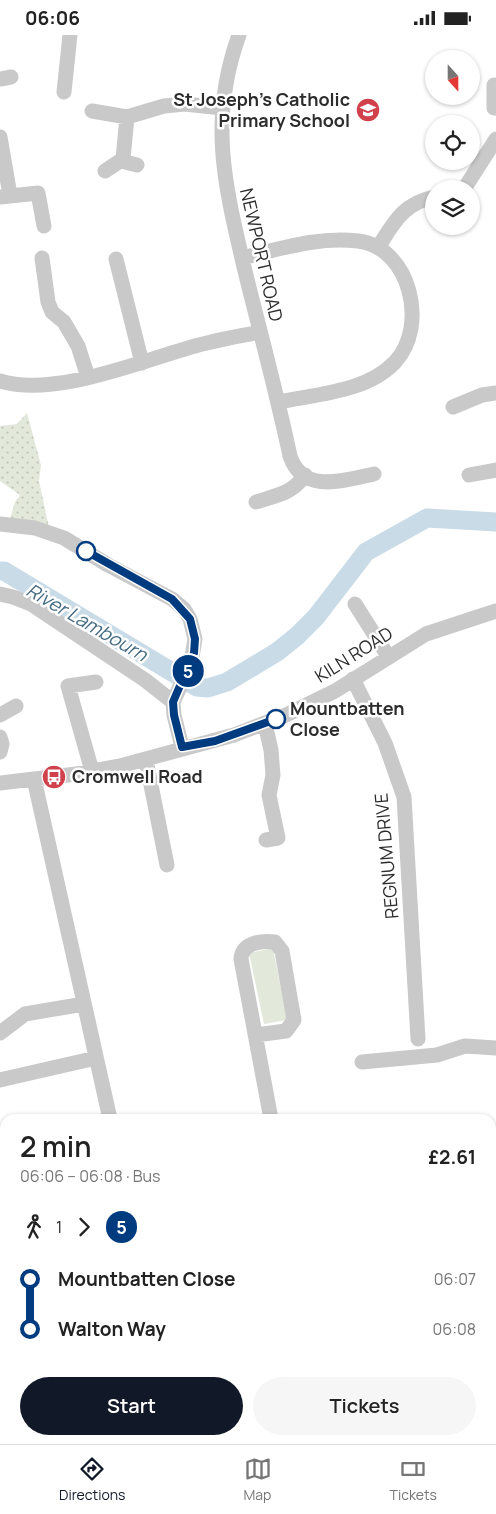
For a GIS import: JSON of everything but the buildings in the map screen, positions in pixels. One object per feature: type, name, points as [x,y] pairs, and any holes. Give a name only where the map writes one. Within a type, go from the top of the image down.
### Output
[{"type":"street","points":[[64,92],[70,35]]},
{"type":"street","name":"NEWPORT ROAD","points":[[239,35],[233,53],[222,108],[223,167],[242,258],[279,402],[292,463],[305,475]]},
{"type":"street","points":[[494,85],[494,108],[496,108]]},
{"type":"street","points":[[92,111],[127,117],[164,107],[185,104],[222,108]]},
{"type":"street","points":[[123,159],[127,117]]},
{"type":"street","points":[[0,137],[5,196],[38,193],[44,226]]},
{"type":"street","points":[[470,180],[496,139]]},
{"type":"street","points":[[123,159],[125,162],[137,165]]},
{"type":"street","points":[[105,171],[123,159]]},
{"type":"street","points":[[378,247],[398,216],[419,200],[425,199]]},
{"type":"street","points":[[242,258],[322,240],[359,241],[378,247],[388,254],[402,272],[410,299],[413,325],[407,343],[396,362],[379,375],[359,385],[279,402]]},
{"type":"street","points":[[42,257],[38,286],[52,312],[64,322],[78,346],[88,377]]},
{"type":"street","points":[[116,259],[142,363]]},
{"type":"street","points":[[0,381],[23,387],[88,377],[211,342],[260,332]]},
{"type":"street","points":[[453,407],[496,393]]},
{"type":"street","points":[[469,475],[496,470]]},
{"type":"street","points":[[256,502],[274,502],[297,487],[305,475],[318,481],[334,483],[374,474]]},
{"type":"street","points":[[0,524],[36,529],[58,535],[108,565],[172,599],[187,615],[194,632],[194,653],[188,671],[174,699],[174,715],[182,747]]},
{"type":"street","points":[[0,595],[13,597],[31,604],[174,699]]},
{"type":"street","points":[[355,604],[388,656]]},
{"type":"street","name":"KILN ROAD","points":[[0,783],[92,771],[146,760],[170,754],[182,747],[200,746],[265,724],[304,707],[354,679],[426,634],[496,611]]},
{"type":"street","name":"REGNUM DRIVE","points":[[354,679],[385,743],[404,797],[418,1039]]},
{"type":"street","points":[[92,771],[68,687],[96,681]]},
{"type":"street","points":[[0,715],[16,706]]},
{"type":"street","points":[[265,724],[271,750],[272,775],[263,795],[278,838],[266,840]]},
{"type":"street","points":[[0,737],[2,744],[0,752]]},
{"type":"street","points":[[146,760],[167,865]]},
{"type":"street","points":[[34,779],[109,1114]]},
{"type":"street","points":[[256,1035],[286,1031],[294,1020],[282,951],[275,942],[269,941],[248,945],[242,953],[256,1035],[270,1114]]},
{"type":"street","points":[[0,1033],[25,1014],[84,1005]]},
{"type":"street","points":[[362,1062],[437,1055],[465,1046],[496,1048]]},
{"type":"street","points":[[0,1079],[96,1057]]},
{"type":"green space","points":[[27,413],[41,465],[39,481],[50,532],[8,525],[15,502],[20,495],[0,481],[0,426],[17,424]]},
{"type":"green space","points":[[273,948],[287,1020],[264,1024],[249,953]]},
{"type":"waterway","name":"River Lambourn","points":[[0,571],[4,571],[197,687],[208,688],[227,682],[277,652],[297,636],[316,617],[366,552],[427,518],[496,522]]},
{"type":"bus line","name":"5","points":[[86,551],[108,565],[172,599],[184,609],[190,619],[195,639],[194,653],[173,702],[174,715],[182,747],[200,746],[250,730],[276,719]]},
{"type":"place","name":"St Joseph's Catholic Primary School","points":[[368,110]]},
{"type":"place","name":"Mountbatten Close","points":[[276,719]]},
{"type":"place","name":"Cromwell Road","points":[[54,777]]}]
